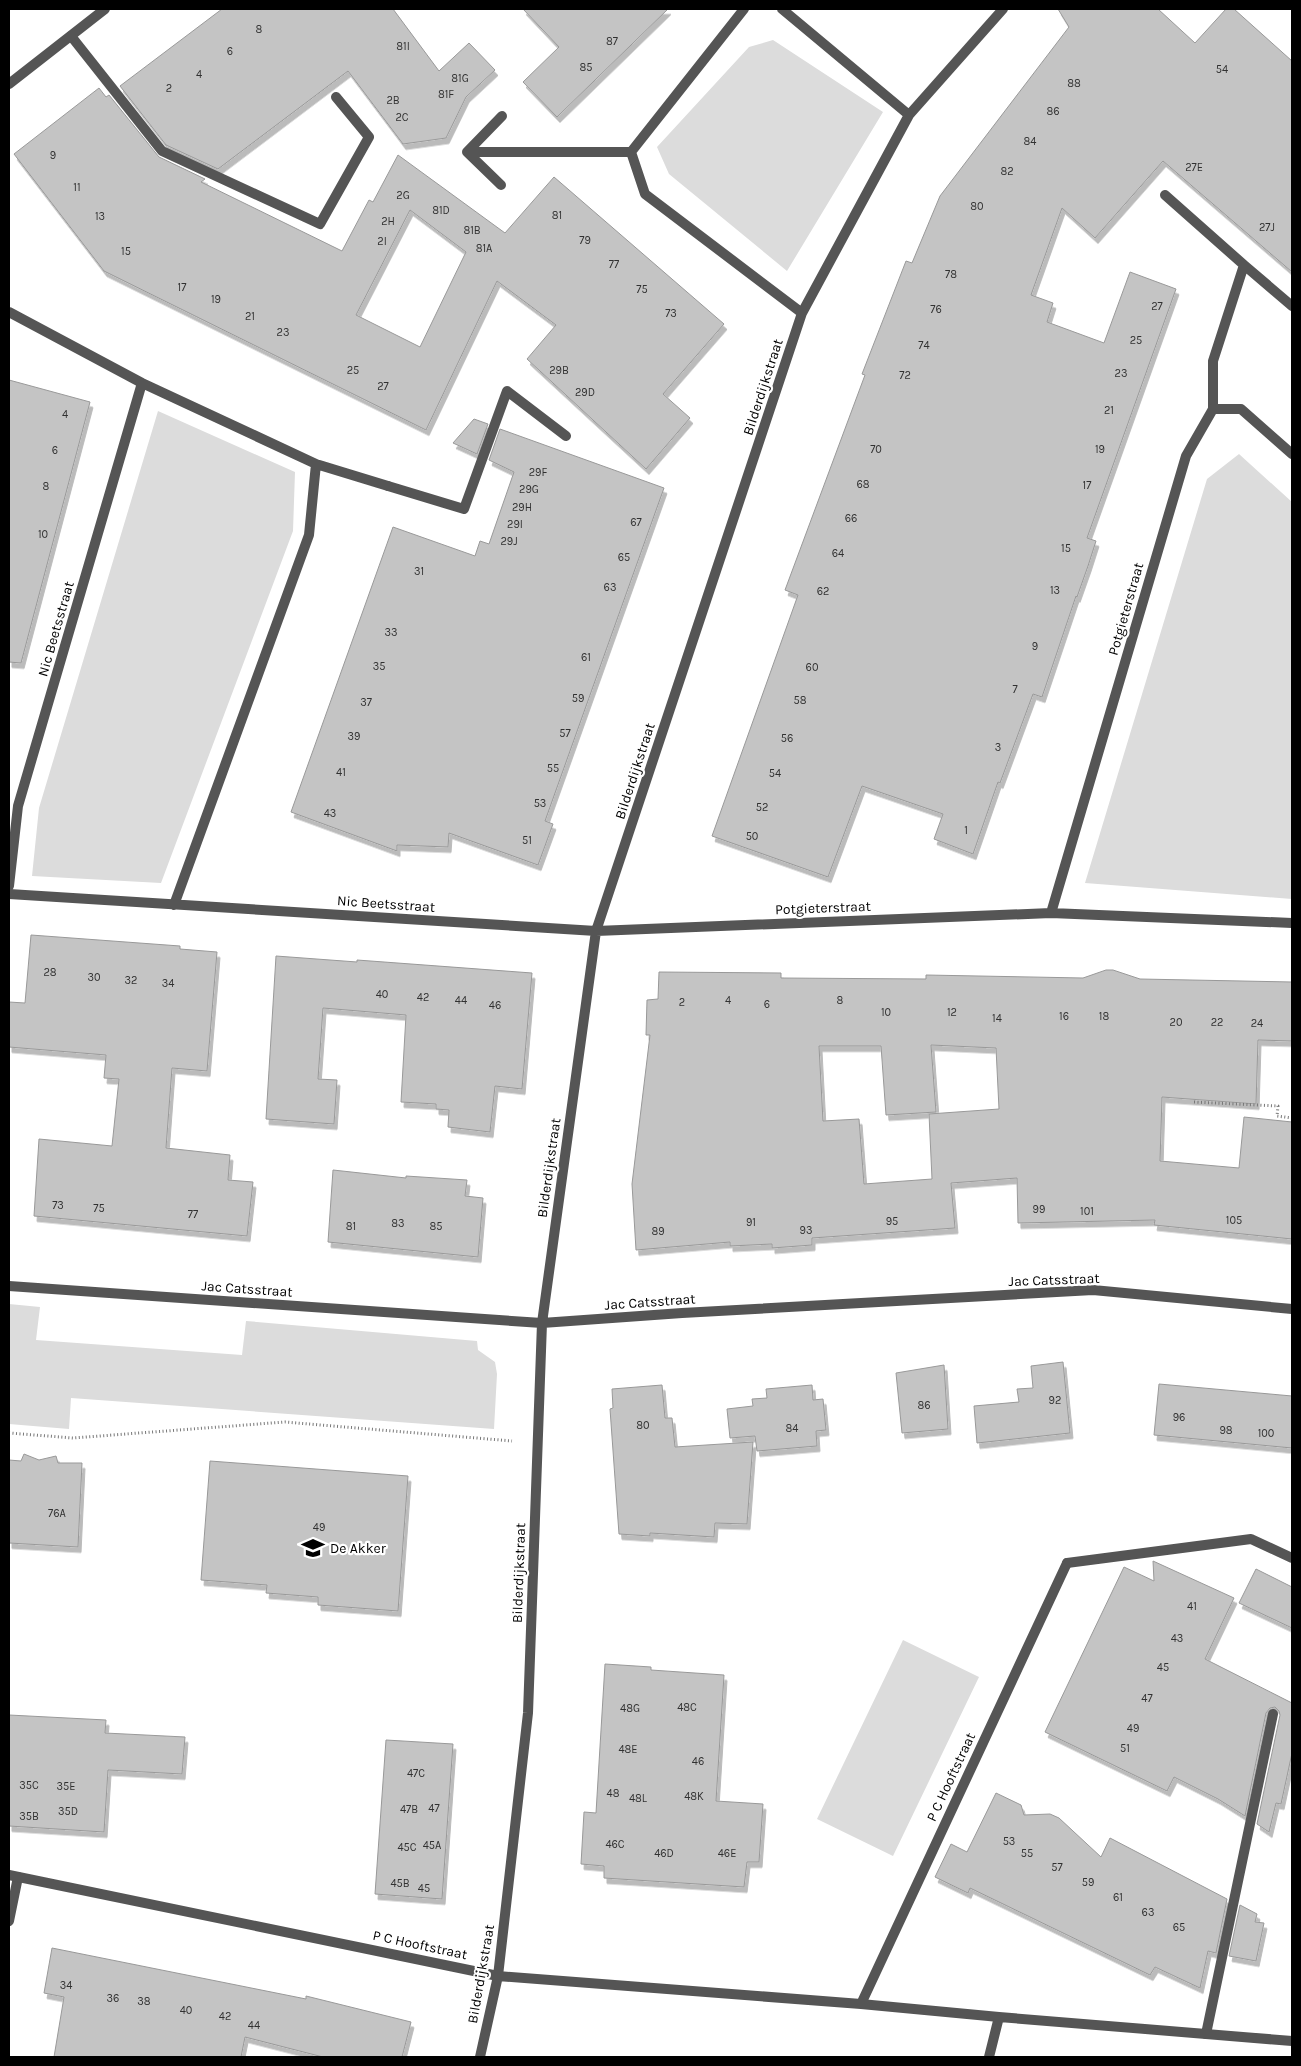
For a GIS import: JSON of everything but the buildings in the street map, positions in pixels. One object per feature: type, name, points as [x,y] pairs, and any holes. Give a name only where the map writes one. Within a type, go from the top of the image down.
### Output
[{"type":"street","points":[[9,84],[105,9]]},
{"type":"street","points":[[631,152],[744,9]]},
{"type":"street","points":[[782,9],[909,114]]},
{"type":"street","name":"Bilderdijkstraat","points":[[480,2057],[498,1976],[528,1713],[542,1323],[596,931],[802,313],[909,114],[1003,9]]},
{"type":"street","points":[[71,36],[162,151],[320,224],[369,137],[336,97]]},
{"type":"street","points":[[466,152],[502,116]]},
{"type":"street","points":[[466,152],[631,152]]},
{"type":"street","points":[[466,152],[501,185]]},
{"type":"street","points":[[631,152],[645,194],[802,313]]},
{"type":"street","points":[[1165,195],[1292,306]]},
{"type":"street","points":[[1244,265],[1213,362],[1213,409],[1241,409],[1292,454]]},
{"type":"street","points":[[9,312],[142,382],[316,464],[464,509],[507,391],[566,436]]},
{"type":"street","name":"Nic Beetsstraat","points":[[9,886],[18,806],[142,382]]},
{"type":"street","name":"Potgieterstraat","points":[[1051,913],[1186,456],[1213,409]]},
{"type":"street","points":[[174,905],[309,535],[316,464]]},
{"type":"street","name":"Nic Beetsstraat","points":[[9,894],[596,931]]},
{"type":"street","name":"Potgieterstraat","points":[[596,931],[1051,913],[1292,923]]},
{"type":"street","name":"Jac Catsstraat","points":[[9,1286],[542,1323],[682,1313],[1093,1290],[1292,1309]]},
{"type":"street","name":"P C Hooftstraat","points":[[861,2004],[1067,1563],[1251,1539],[1292,1558]]},
{"type":"street","points":[[1206,2034],[1273,1714]]},
{"type":"street","points":[[9,1921],[13,1876]]},
{"type":"street","name":"P C Hooftstraat","points":[[13,1876],[498,1976],[861,2004],[1292,2042]]},
{"type":"street","points":[[989,2057],[999,2017]]},
{"type":"path","points":[[1194,1102],[1278,1106],[1278,1116],[1292,1118]]},
{"type":"path","points":[[9,1433],[73,1438],[285,1422],[537,1443]]},
{"type":"shaded area","points":[[773,40],[883,112],[787,271],[669,174],[657,147],[749,47]]},
{"type":"shaded area","points":[[158,411],[295,472],[293,531],[161,883],[32,876],[39,808]]},
{"type":"shaded area","points":[[1239,454],[1292,502],[1292,899],[1085,883],[1207,479]]},
{"type":"shaded area","points":[[9,1304],[40,1307],[36,1340],[242,1355],[246,1321],[477,1341],[478,1350],[495,1362],[497,1374],[494,1429],[71,1398],[69,1429],[9,1424]]},
{"type":"shaded area","points":[[903,1640],[979,1677],[893,1856],[817,1819]]},
{"type":"place","name":"De Akker","points":[[313,1548]]}]
